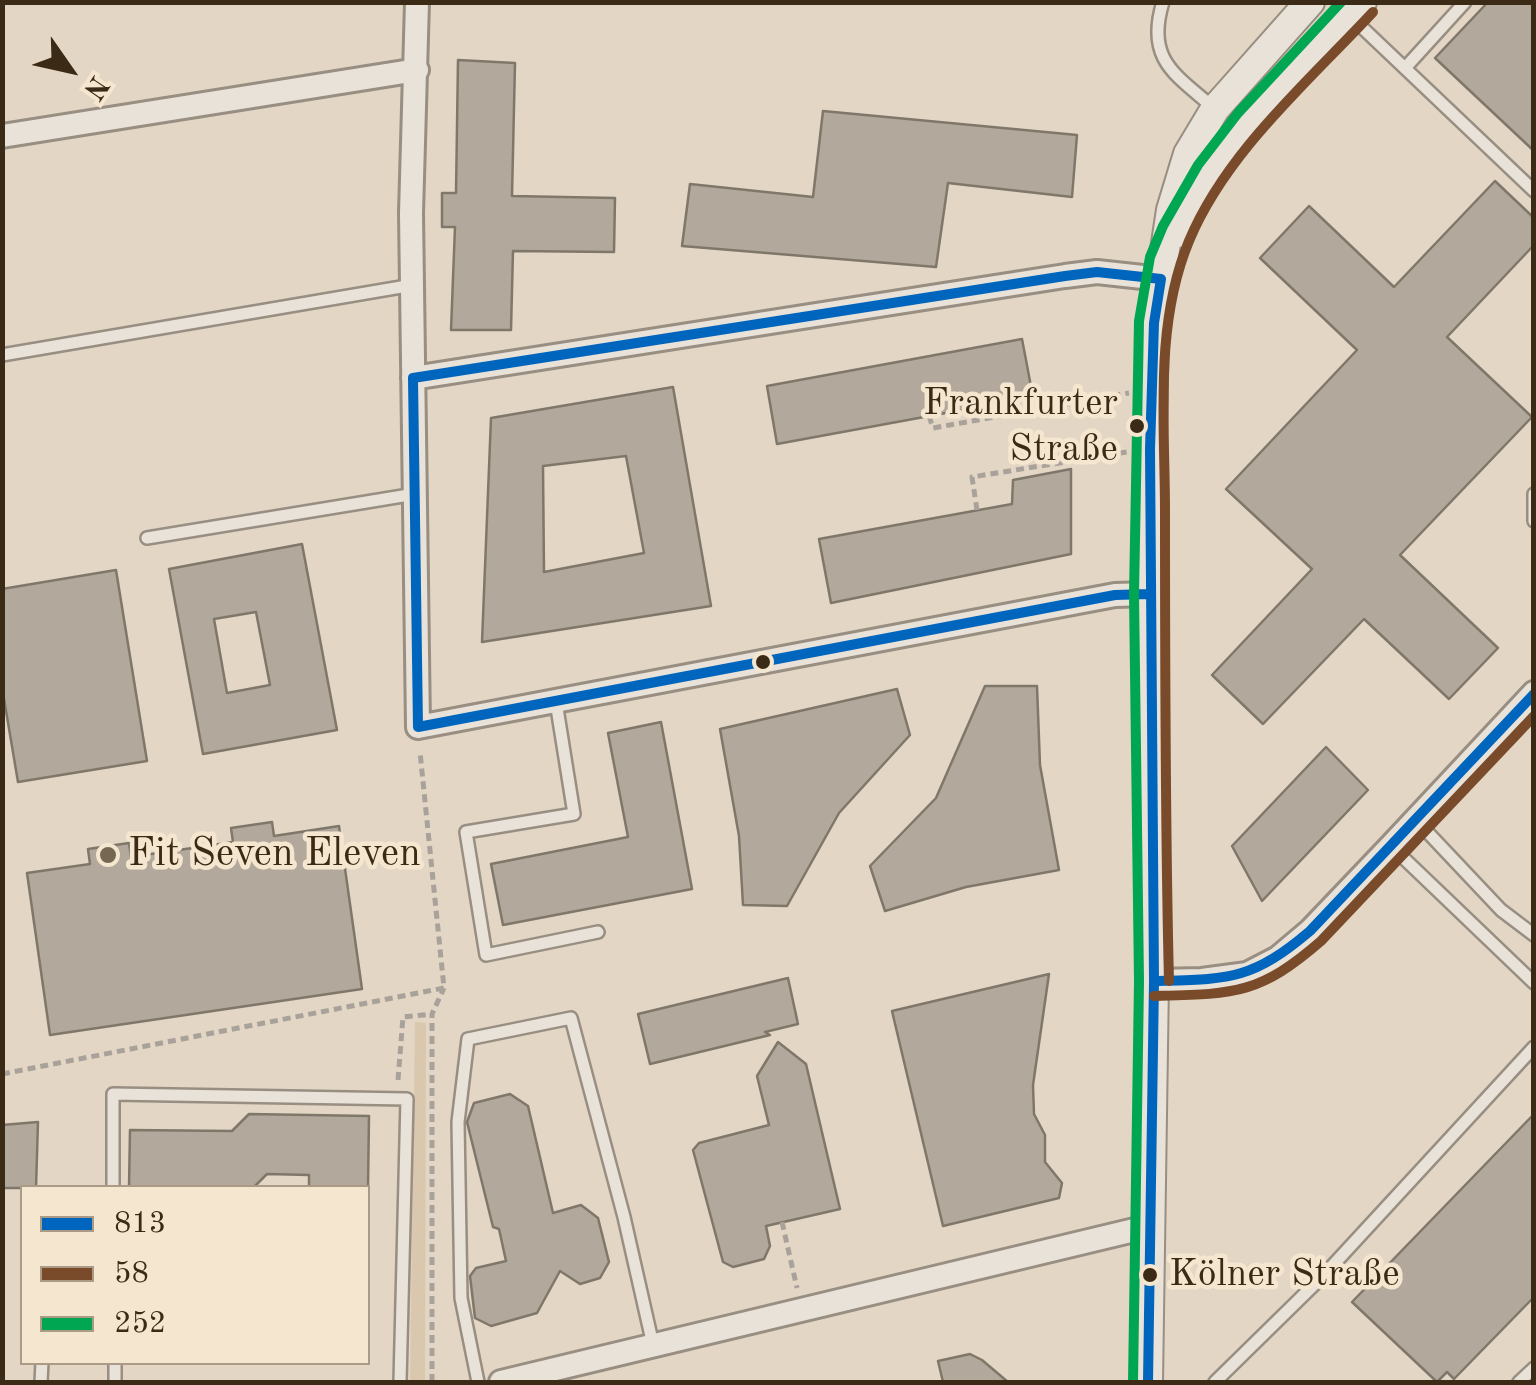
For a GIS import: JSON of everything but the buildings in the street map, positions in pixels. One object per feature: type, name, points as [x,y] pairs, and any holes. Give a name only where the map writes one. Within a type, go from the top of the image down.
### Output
[{"type":"street","points":[[417,2],[412,284],[418,726],[1116,596],[1149,594]]},
{"type":"street","points":[[1148,1382],[1154,981],[1149,594],[1154,324],[1171,210],[1181,173],[1202,128],[1310,2]]},
{"type":"street","points":[[1162,271],[1190,207],[1249,122],[1356,9]]},
{"type":"street","points":[[2,136],[416,70]]},
{"type":"street","points":[[413,378],[1065,276],[1162,271]]},
{"type":"street","points":[[1154,981],[1247,974],[1278,958],[1391,846],[1534,692]]},
{"type":"street","points":[[501,1382],[1151,1226]]},
{"type":"lane","points":[[1162,2],[1156,23],[1158,55],[1215,109]]},
{"type":"lane","points":[[1404,68],[1465,2]]},
{"type":"lane","points":[[1356,9],[1404,68],[1534,191]]},
{"type":"lane","points":[[2,355],[412,284]]},
{"type":"lane","points":[[148,538],[415,494]]},
{"type":"lane","points":[[1534,494],[1534,521]]},
{"type":"lane","points":[[556,702],[574,814],[466,832],[486,955],[598,932]]},
{"type":"lane","points":[[1416,820],[1502,910],[1534,935]]},
{"type":"lane","points":[[1391,846],[1534,983]]},
{"type":"lane","points":[[478,1382],[462,1298],[458,1122],[468,1039],[572,1018],[653,1345]]},
{"type":"lane","points":[[1216,1382],[1322,1277],[1534,1047]]},
{"type":"lane","points":[[114,1185],[113,1094],[406,1099],[400,1382]]},
{"type":"lane","points":[[1519,1382],[1534,1368]]},
{"type":"path","points":[[929,416],[933,428],[1151,389]]},
{"type":"path","points":[[977,510],[972,477],[1150,449]]},
{"type":"path","points":[[418,726],[444,988],[432,1014],[432,1382]]},
{"type":"path","points":[[2,1074],[444,988]]},
{"type":"path","points":[[396,1099],[403,1017],[432,1014]]},
{"type":"path","points":[[782,1222],[802,1308]]},
{"type":"shaded area","points":[[415,1022],[426,1023],[425,1382],[410,1382]]},
{"type":"transit line","name":"252","points":[[1133,1382],[1139,981],[1134,594],[1139,321],[1150,257],[1198,165],[1238,113],[1341,2]]},
{"type":"transit line","name":"58","points":[[1169,981],[1163,409],[1170,306],[1189,241],[1224,178],[1270,119],[1373,12]]},
{"type":"transit line","name":"813","points":[[1148,1382],[1154,981],[1150,449],[1154,323],[1161,279],[1097,272],[1065,276],[413,378],[418,727],[1115,595],[1149,594]]},
{"type":"transit line","name":"813","points":[[1154,981],[1238,974],[1271,960],[1289,947],[1310,931],[1534,694]]},
{"type":"transit line","name":"58","points":[[1154,996],[1244,988],[1262,982],[1299,959],[1321,941],[1534,716]]},
{"type":"place","name":"Frankfurter Straße","points":[[1137,426]]},
{"type":"place","name":"Fit Seven Eleven","points":[[108,855]]},
{"type":"place","name":"Kölner Straße","points":[[1150,1275]]}]
